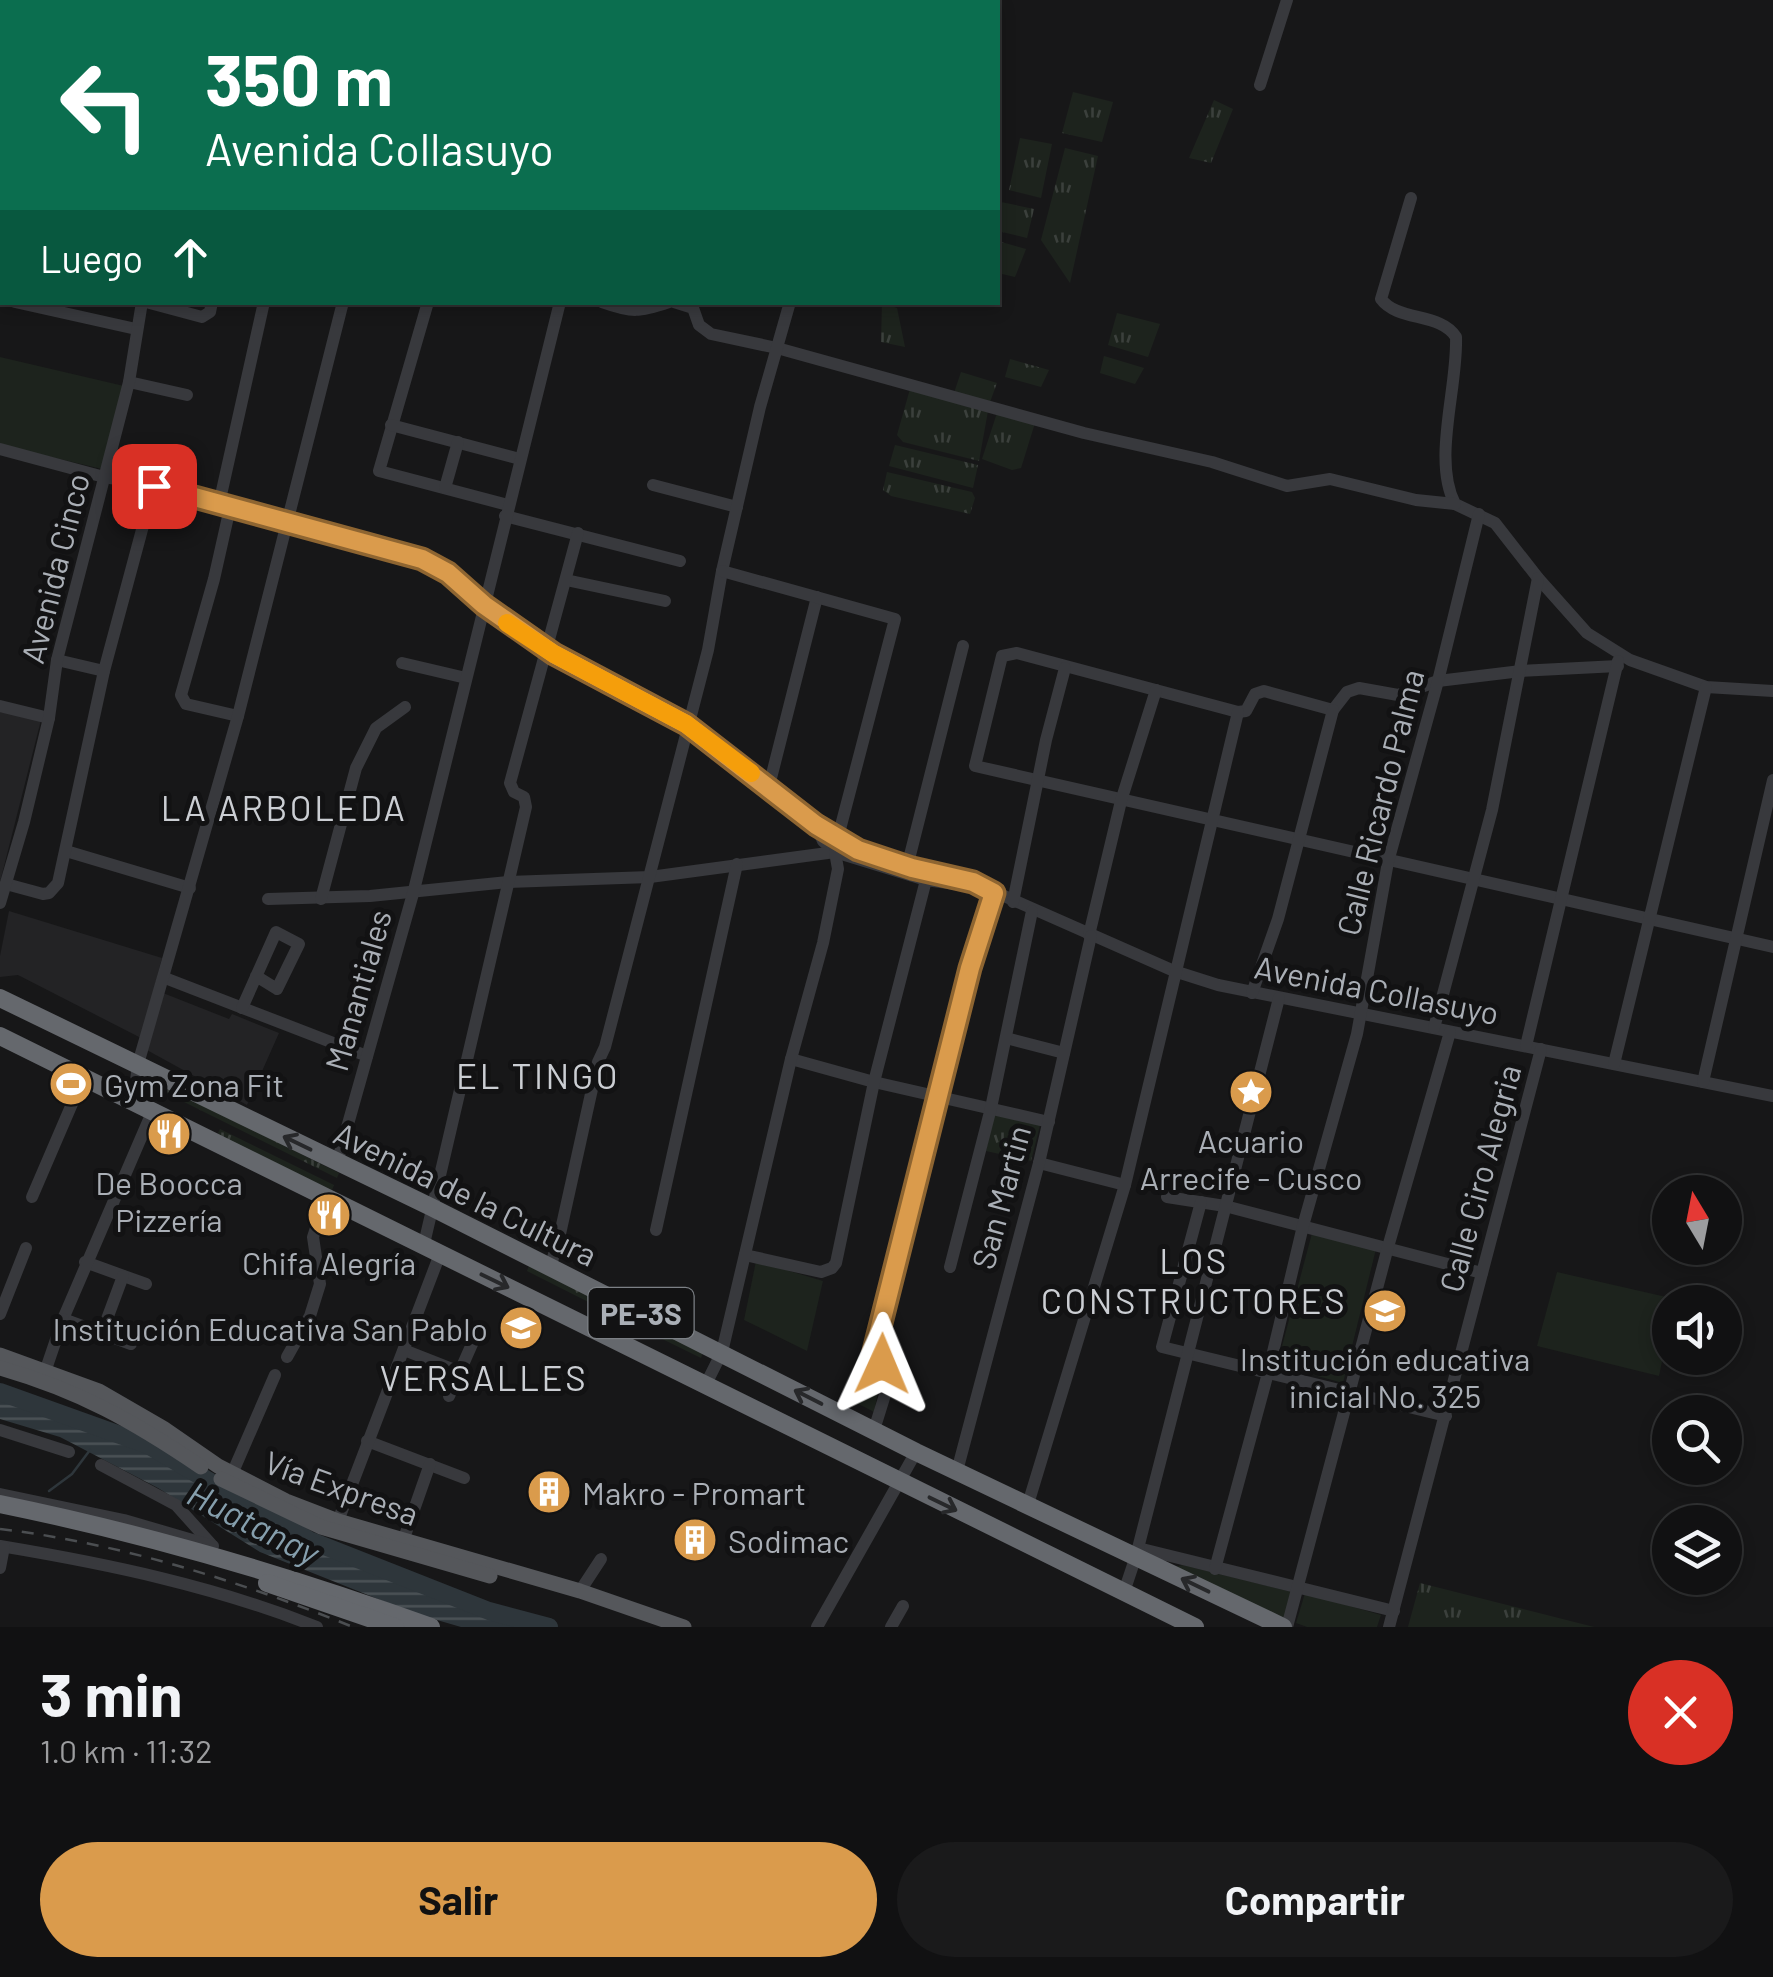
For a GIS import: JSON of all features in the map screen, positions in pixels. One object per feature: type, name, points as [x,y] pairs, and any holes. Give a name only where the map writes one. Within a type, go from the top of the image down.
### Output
[{"type":"highway","name":"Avenida de la Cultura","points":[[0,998],[722,1352],[916,1452],[1137,1552],[1285,1627]]},
{"type":"highway","name":"Avenida de la Cultura","points":[[0,1036],[1195,1627]]},
{"type":"highway","points":[[0,1504],[123,1526],[296,1579],[432,1627]]},
{"type":"highway","points":[[0,1516],[156,1549],[395,1627]]},
{"type":"main road","name":"Vía Expresa","points":[[0,1356],[46,1369],[123,1403],[232,1474],[338,1521],[580,1591],[684,1627]]},
{"type":"main road","name":"Vía Expresa","points":[[0,1368],[97,1402],[227,1483],[294,1517],[655,1627]]},
{"type":"street","points":[[1260,85],[1287,0]]},
{"type":"street","points":[[1411,198],[1381,299],[1391,308],[1447,326],[1456,338],[1446,461],[1447,483],[1456,504]]},
{"type":"street","points":[[28,305],[136,329]]},
{"type":"street","name":"Avenida Cinco","points":[[0,903],[49,718],[57,660],[129,382],[143,305]]},
{"type":"street","points":[[156,305],[202,317],[210,312],[211,305]]},
{"type":"street","points":[[238,716],[186,704],[181,695],[214,579],[263,305]]},
{"type":"street","points":[[128,1098],[238,716],[342,305]]},
{"type":"street","points":[[427,305],[379,471],[445,488],[578,534],[680,561]]},
{"type":"street","name":"Manantiales","points":[[336,1163],[414,890],[559,305]]},
{"type":"street","points":[[611,305],[631,312],[664,305]]},
{"type":"street","points":[[683,305],[694,308],[698,324],[711,334],[778,348],[1084,433],[1212,462],[1287,486],[1330,479],[1416,500],[1456,504],[1495,523],[1538,578],[1588,633],[1619,660]]},
{"type":"street","points":[[550,1268],[598,1062],[606,1047],[708,650],[737,507],[789,305]]},
{"type":"street","points":[[129,382],[186,395]]},
{"type":"street","points":[[390,424],[520,459]]},
{"type":"street","points":[[445,488],[458,442]]},
{"type":"street","points":[[0,449],[154,486],[422,559],[448,573],[484,605],[546,648],[686,724],[816,825],[823,842],[835,852],[838,869],[722,1352],[706,1384]]},
{"type":"street","points":[[654,485],[737,507]]},
{"type":"street","points":[[6,884],[37,894],[49,893],[58,883],[104,671],[154,486]]},
{"type":"street","name":"Calle Ricardo Palma","points":[[1215,1569],[1360,1015],[1388,862],[1479,514]]},
{"type":"street","points":[[338,1521],[404,1350],[432,1249],[431,1208],[526,806],[524,797],[514,792],[510,783],[578,534]]},
{"type":"street","points":[[268,899],[508,882],[650,878],[835,852],[844,841],[895,619],[722,571]]},
{"type":"street","points":[[1434,1028],[1492,810],[1538,578]]},
{"type":"street","points":[[566,580],[665,601]]},
{"type":"street","points":[[769,786],[817,597]]},
{"type":"street","points":[[745,1255],[821,1272],[832,1268],[963,646]]},
{"type":"street","points":[[1332,710],[1264,691],[1255,694],[1246,711],[1238,712],[1018,653],[1002,656],[974,761],[977,769],[1773,948]]},
{"type":"street","points":[[57,660],[104,671]]},
{"type":"street","points":[[1252,993],[1278,919],[1332,710],[1353,690],[1398,694],[1438,681],[1619,660],[1706,687],[1773,692]]},
{"type":"street","name":"Calle Ciro Alegria","points":[[1388,1627],[1482,1274],[1562,900],[1619,660]]},
{"type":"street","points":[[402,663],[466,678]]},
{"type":"street","points":[[1013,902],[1065,668]]},
{"type":"street","points":[[1614,1064],[1706,687]]},
{"type":"street","name":"San Martin","points":[[957,1471],[1049,1122],[1121,801],[1156,690]]},
{"type":"street","points":[[0,706],[49,718]]},
{"type":"street","points":[[321,898],[356,768],[376,728],[405,707]]},
{"type":"street","points":[[1028,1504],[1126,1185],[1238,712]]},
{"type":"street","points":[[1704,1082],[1773,780]]},
{"type":"street","name":"Avenida Collasuyo","points":[[816,825],[917,873]]},
{"type":"street","points":[[66,852],[190,888]]},
{"type":"street","name":"Avenida Collasuyo","points":[[835,852],[990,891],[1174,972],[1252,993],[1773,1096]]},
{"type":"street","points":[[656,1230],[737,864]]},
{"type":"street","points":[[874,1430],[889,1382],[888,1372],[874,1351],[990,891]]},
{"type":"street","points":[[950,1268],[991,1108],[1032,911]]},
{"type":"street","points":[[242,1008],[256,976]]},
{"type":"street","points":[[165,978],[367,1056]]},
{"type":"street","points":[[1124,1592],[1279,998]]},
{"type":"street","points":[[1285,1627],[1300,1586],[1388,1247],[1450,1032]]},
{"type":"street","points":[[1006,1038],[1064,1054]]},
{"type":"street","points":[[791,1058],[874,1082],[1049,1122]]},
{"type":"street","points":[[32,1197],[84,1076]]},
{"type":"street","points":[[46,1369],[85,1262],[153,1110]]},
{"type":"street","points":[[1038,1164],[1126,1185]]},
{"type":"street","points":[[287,1357],[310,1316],[320,1284],[313,1237],[326,1197]]},
{"type":"street","points":[[1167,1197],[1226,1206],[1482,1274]]},
{"type":"street","points":[[1201,1202],[1162,1347],[1446,1416]]},
{"type":"street","points":[[0,1314],[26,1248]]},
{"type":"street","points":[[85,1262],[146,1284]]},
{"type":"street","points":[[101,1334],[123,1276]]},
{"type":"street","points":[[63,1319],[131,1344]]},
{"type":"street","points":[[449,1396],[476,1336]]},
{"type":"street","points":[[404,1350],[460,1372]]},
{"type":"street","points":[[232,1474],[275,1375]]},
{"type":"street","points":[[0,1430],[69,1452]]},
{"type":"street","points":[[367,1441],[464,1478]]},
{"type":"street","points":[[817,1627],[916,1452]]},
{"type":"street","points":[[402,1541],[430,1464]]},
{"type":"street","points":[[101,1466],[176,1505],[231,1562]]},
{"type":"street","points":[[0,1494],[213,1546]]},
{"type":"street","points":[[0,1568],[2,1546],[66,1556],[175,1580],[315,1626]]},
{"type":"street","points":[[1137,1552],[1300,1586],[1394,1611]]},
{"type":"street","points":[[580,1591],[602,1558]]},
{"type":"street","points":[[891,1627],[903,1606]]},
{"type":"shaded area","points":[[0,712],[41,720],[0,882]]},
{"type":"shaded area","points":[[9,911],[162,958],[141,1038],[18,975],[0,977]]},
{"type":"shaded area","points":[[163,993],[229,1019],[232,1014],[279,1033],[247,1105],[145,1049]]},
{"type":"green space","points":[[1073,92],[1113,102],[1102,142],[1062,133]]},
{"type":"green space","points":[[1214,100],[1233,109],[1211,163],[1189,158]]},
{"type":"green space","points":[[1020,138],[1052,144],[1041,198],[1009,190]]},
{"type":"green space","points":[[1065,148],[1098,156],[1070,283],[1041,240]]},
{"type":"green space","points":[[1001,202],[1034,209],[1027,238],[1000,231]]},
{"type":"green space","points":[[1000,242],[1026,249],[1015,277],[1000,273]]},
{"type":"green space","points":[[882,305],[888,305],[897,308],[905,347],[881,342]]},
{"type":"green space","points":[[1117,313],[1160,324],[1148,357],[1108,345]]},
{"type":"green space","points":[[1104,356],[1144,368],[1135,384],[1100,373]]},
{"type":"green space","points":[[0,357],[124,386],[102,469],[0,445]]},
{"type":"green space","points":[[1010,359],[1049,370],[1041,387],[1005,377]]},
{"type":"green space","points":[[961,372],[997,383],[990,402],[954,393]]},
{"type":"green space","points":[[910,389],[988,411],[979,461],[903,442],[897,435]]},
{"type":"green space","points":[[997,413],[1035,423],[1021,468],[1012,470],[982,459]]},
{"type":"green space","points":[[895,445],[978,465],[973,488],[889,466]]},
{"type":"green space","points":[[887,472],[972,492],[975,498],[970,514],[891,496],[883,490]]},
{"type":"green space","points":[[159,1083],[339,1173],[337,1178],[156,1088]]},
{"type":"green space","points":[[994,1113],[1040,1125],[1031,1161],[986,1151]]},
{"type":"green space","points":[[220,1129],[334,1185],[332,1190],[217,1135]]},
{"type":"green space","points":[[1312,1233],[1376,1249],[1343,1383],[1277,1365]]},
{"type":"green space","points":[[756,1261],[823,1281],[807,1351],[744,1320]]},
{"type":"green space","points":[[529,1266],[703,1352],[701,1358],[644,1330],[644,1325],[630,1319],[628,1322],[527,1271]]},
{"type":"green space","points":[[1557,1272],[1652,1294],[1652,1374],[1537,1346]]},
{"type":"green space","points":[[858,1356],[883,1367],[874,1412],[847,1398]]},
{"type":"green space","points":[[1183,1565],[1296,1593],[1287,1620],[1174,1567]]},
{"type":"green space","points":[[1420,1583],[1594,1627],[1408,1627]]},
{"type":"green space","points":[[1305,1593],[1381,1615],[1377,1627],[1307,1627],[1296,1623]]},
{"type":"water","name":"Huatanay","points":[[0,1392],[148,1445],[309,1540],[489,1611],[549,1627],[461,1627],[413,1613],[260,1552],[158,1488],[60,1437],[0,1419]]},
{"type":"waterway","name":"Huatanay","points":[[0,1392],[148,1445],[309,1540],[489,1611],[549,1627]]},
{"type":"waterway","points":[[49,1491],[72,1474],[90,1450]]},
{"type":"railway","points":[[0,1529],[90,1544],[180,1566],[353,1627]]},
{"type":"slow traffic","points":[[507,623],[554,654],[686,724],[751,773]]},
{"type":"place","name":"Gym Zona Fit","points":[[71,1084]]},
{"type":"place","name":"Acuario Arrecife - Cusco","points":[[1251,1092]]},
{"type":"place","name":"De Boocca Pizzería","points":[[169,1134]]},
{"type":"place","name":"Chifa Alegría","points":[[329,1215]]},
{"type":"place","name":"Institución educativa inicial No. 325","points":[[1385,1311]]},
{"type":"place","name":"Institución Educativa San Pablo","points":[[521,1328]]},
{"type":"place","name":"Makro - Promart","points":[[549,1492]]},
{"type":"place","name":"Sodimac","points":[[695,1540]]},
{"type":"district","name":"LA ARBOLEDA","points":[[284,807]]},
{"type":"district","name":"EL TINGO","points":[[538,1075]]},
{"type":"district","name":"LOS CONSTRUCTORES","points":[[1194,1280]]},
{"type":"district","name":"VERSALLES","points":[[484,1377]]},
{"type":"route","points":[[154,486],[439,566],[518,631],[686,724],[816,825],[865,852],[973,882],[994,893],[970,968],[874,1351],[882,1364]]}]
